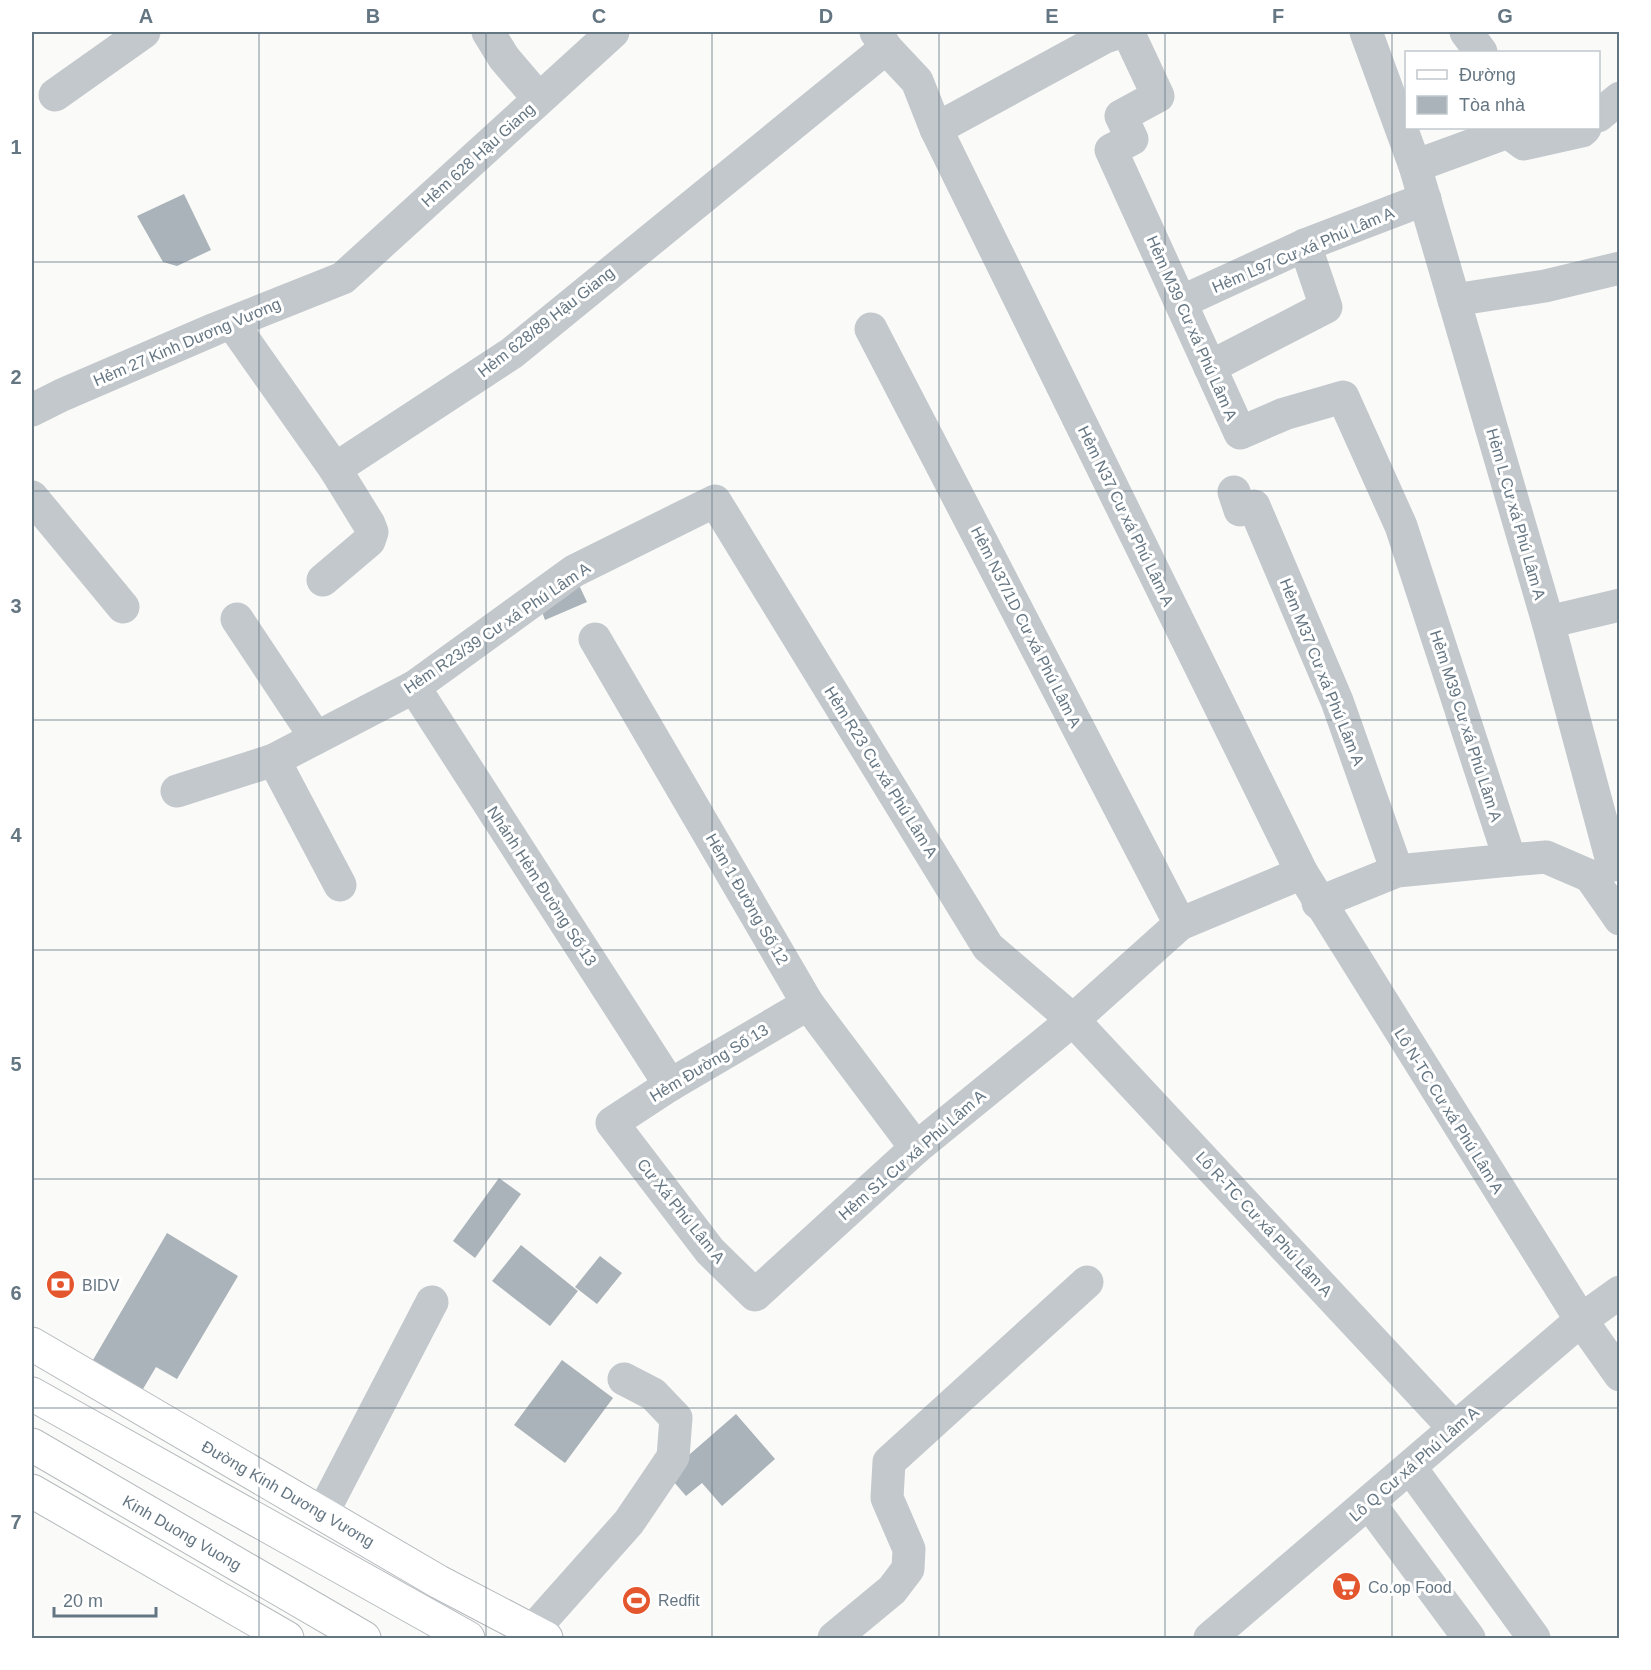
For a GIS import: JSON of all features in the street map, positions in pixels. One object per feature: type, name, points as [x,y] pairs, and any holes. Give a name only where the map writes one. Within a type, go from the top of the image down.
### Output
[{"type":"main road","name":"Đường Kinh Dương Vương","points":[[32,1344],[439,1582],[539,1635]]},
{"type":"main road","points":[[32,1394],[468,1638]]},
{"type":"main road","name":"Kinh Duong Vuong","points":[[32,1445],[315,1627],[364,1638]]},
{"type":"main road","points":[[32,1491],[287,1638]]},
{"type":"street","points":[[55,95],[144,32]]},
{"type":"street","points":[[488,32],[504,58],[539,99]]},
{"type":"street","name":"Hẻm 628 Hậu Giang","points":[[343,278],[613,32]]},
{"type":"street","points":[[936,129],[1105,37],[1120,32]]},
{"type":"street","name":"Hẻm M39 Cư xá Phú Lâm A","points":[[1128,32],[1158,96],[1121,116],[1132,139],[1112,150],[1240,433],[1284,414],[1342,397],[1401,526],[1510,860]]},
{"type":"street","name":"Hẻm L Cư xá Phú Lâm A","points":[[1366,32],[1415,165],[1548,622],[1608,867]]},
{"type":"street","points":[[1466,32],[1480,51]]},
{"type":"street","name":"Hẻm N37 Cư xá Phú Lâm A","points":[[881,40],[917,81],[936,129],[1318,903]]},
{"type":"street","name":"Hẻm 628/89 Hậu Giang","points":[[335,470],[512,353],[881,40]]},
{"type":"street","points":[[1600,115],[1620,98]]},
{"type":"street","points":[[1415,165],[1509,132],[1524,144],[1536,134],[1584,129]]},
{"type":"street","name":"Hẻm L97 Cư xá Phú Lâm A","points":[[1181,302],[1305,245],[1425,199]]},
{"type":"street","points":[[1210,367],[1326,307],[1305,245]]},
{"type":"street","points":[[1454,300],[1545,286],[1620,268]]},
{"type":"street","name":"Hẻm 27 Kinh Dương Vương","points":[[32,410],[62,395],[343,278]]},
{"type":"street","points":[[232,323],[335,470],[365,515],[372,532],[369,541],[322,580]]},
{"type":"street","name":"Hẻm N37/1D Cư xá Phú Lâm A","points":[[872,329],[1180,924]]},
{"type":"street","name":"Hẻm M37 Cư xá Phú Lâm A","points":[[1234,492],[1240,510],[1254,506],[1336,701],[1397,871]]},
{"type":"street","points":[[32,497],[123,607]]},
{"type":"street","name":"Hẻm R23/39 Cư xá Phú Lâm A","points":[[177,791],[274,760],[414,687],[574,571],[715,501]]},
{"type":"street","name":"Hẻm R23 Cư xá Phú Lâm A","points":[[715,501],[988,946],[1073,1020]]},
{"type":"street","points":[[1548,622],[1620,606]]},
{"type":"street","points":[[237,619],[316,738]]},
{"type":"street","name":"Hẻm 1 Đường Số 12","points":[[595,639],[808,1004],[916,1148]]},
{"type":"street","name":"Nhánh Hẻm Đường Số 13","points":[[414,687],[670,1085]]},
{"type":"street","points":[[274,760],[340,885]]},
{"type":"street","points":[[1318,903],[1397,871],[1545,857],[1608,867],[1620,919]]},
{"type":"street","name":"Hẻm S1 Cư xá Phú Lâm A","points":[[755,1296],[916,1148],[1073,1020],[1180,924],[1302,873]]},
{"type":"street","name":"Lô N-TC Cư xá Phú Lâm A","points":[[1318,903],[1581,1320],[1620,1375]]},
{"type":"street","name":"Hẻm Đường Số 13","points":[[612,1123],[670,1085],[808,1004]]},
{"type":"street","name":"Lô R-TC Cư xá Phú Lâm A","points":[[1073,1020],[1454,1428]]},
{"type":"street","name":"Cư Xá Phú Lâm A","points":[[612,1123],[710,1251],[755,1296]]},
{"type":"street","points":[[834,1638],[892,1590],[908,1569],[909,1549],[887,1498],[889,1462],[1087,1282]]},
{"type":"street","name":"Lô Q Cư xá Phú Lâm A","points":[[1210,1638],[1581,1320],[1620,1292]]},
{"type":"street","points":[[322,1514],[432,1302]]},
{"type":"street","points":[[539,1635],[629,1522],[673,1457],[676,1418],[653,1394],[624,1378]]},
{"type":"street","points":[[1410,1467],[1534,1638]]},
{"type":"street","points":[[1369,1503],[1468,1638]]},
{"type":"building","points":[[184,194],[211,250],[177,266],[163,262],[137,216]]},
{"type":"building","points":[[578,583],[587,602],[545,620],[538,601]]},
{"type":"building","points":[[499,1178],[521,1194],[475,1258],[453,1241]]},
{"type":"building","points":[[167,1233],[238,1276],[177,1379],[156,1367],[143,1389],[93,1360]]},
{"type":"building","points":[[521,1245],[578,1291],[550,1326],[492,1281]]},
{"type":"building","points":[[600,1256],[622,1273],[597,1304],[575,1287]]},
{"type":"building","points":[[562,1360],[613,1398],[565,1463],[514,1425]]},
{"type":"building","points":[[736,1414],[775,1459],[722,1506],[702,1483],[686,1496],[667,1474]]},
{"type":"place","name":"BIDV","points":[[61,1285]]},
{"type":"place","name":"Co.op Food","points":[[1347,1587]]},
{"type":"place","name":"Redfit","points":[[637,1600]]}]
